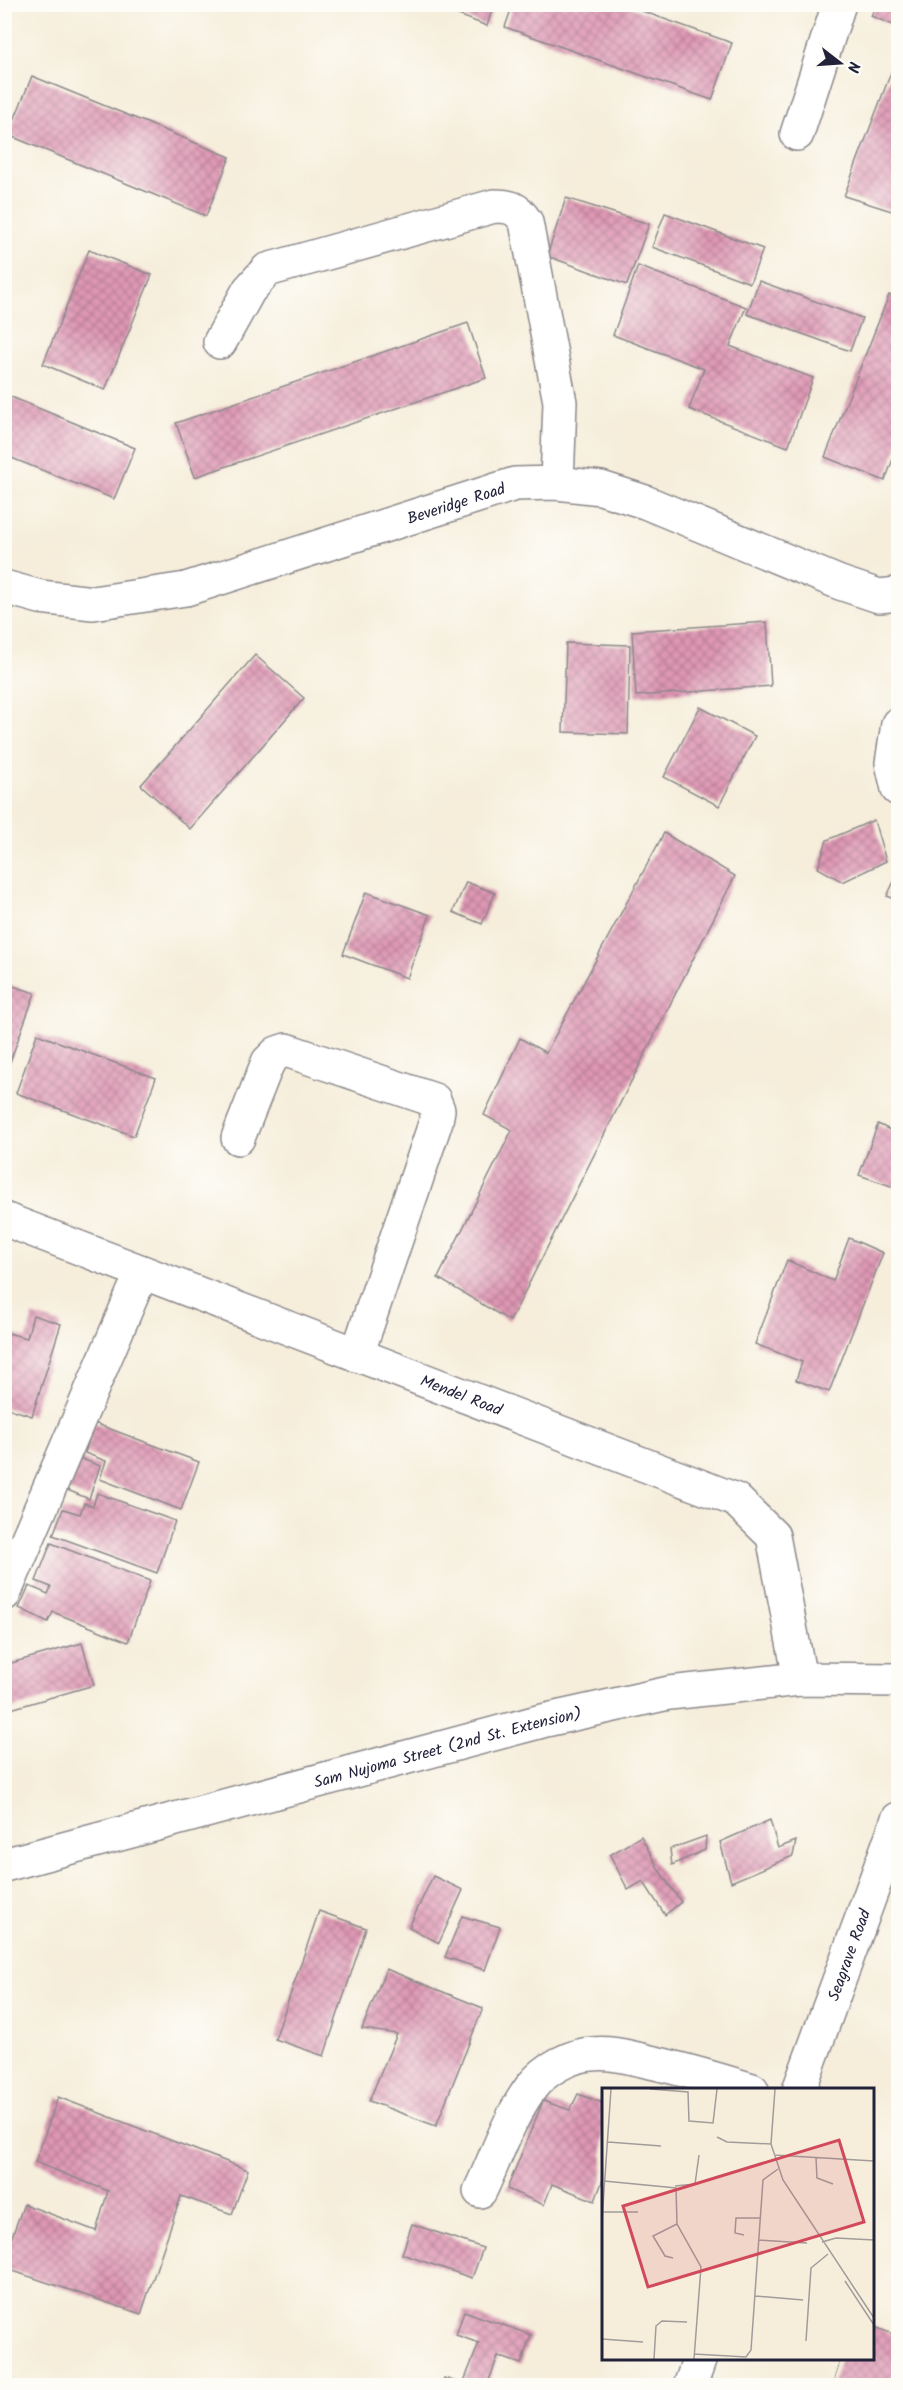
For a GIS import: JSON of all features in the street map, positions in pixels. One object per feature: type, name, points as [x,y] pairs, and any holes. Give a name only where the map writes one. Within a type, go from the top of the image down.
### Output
[{"type":"main road","points":[[797,134],[839,4]]},
{"type":"main road","points":[[220,342],[249,290],[267,270],[494,206],[510,206],[519,211],[526,222],[560,402],[557,483]]},
{"type":"main road","name":"Beveridge Road","points":[[4,587],[40,597],[93,603],[186,589],[515,484],[557,483],[601,488],[645,502],[840,583],[879,596],[898,594]]},
{"type":"main road","points":[[898,724],[892,763],[898,789]]},
{"type":"main road","points":[[238,1138],[268,1062],[277,1053],[286,1050],[434,1100],[438,1110],[436,1121],[357,1355]]},
{"type":"main road","name":"Mendel Road","points":[[4,1219],[736,1500],[773,1536],[800,1679]]},
{"type":"main road","points":[[4,1594],[142,1272]]},
{"type":"main road","name":"Sam Nujoma Street (2nd St. Extension)","points":[[4,1865],[542,1721],[669,1693],[800,1679],[898,1680]]},
{"type":"main road","name":"Seagrave Road","points":[[800,2088],[898,1819]]},
{"type":"main road","points":[[480,2192],[521,2103],[534,2084],[551,2068],[571,2060],[590,2054],[612,2054],[684,2069],[746,2088]]},
{"type":"main road","points":[[690,2385],[699,2360]]},
{"type":"building","points":[[430,4],[494,4],[487,26]]},
{"type":"building","points":[[513,4],[622,4],[732,43],[712,100],[505,27]]},
{"type":"building","points":[[876,5],[898,5],[898,27],[871,16]]},
{"type":"building","points":[[898,54],[898,213],[844,196]]},
{"type":"building","points":[[32,76],[230,157],[206,216],[8,135]]},
{"type":"building","points":[[566,198],[649,224],[627,285],[547,256]]},
{"type":"building","points":[[665,213],[763,249],[750,283],[652,247]]},
{"type":"building","points":[[89,250],[152,275],[105,390],[43,364]]},
{"type":"building","points":[[638,266],[746,307],[730,346],[813,378],[788,447],[689,409],[704,369],[613,335]]},
{"type":"building","points":[[759,281],[862,318],[850,351],[747,314]]},
{"type":"building","points":[[889,295],[898,299],[898,445],[885,481],[825,457]]},
{"type":"building","points":[[468,323],[486,378],[195,477],[176,423]]},
{"type":"building","points":[[4,394],[135,448],[114,499],[4,455]]},
{"type":"building","points":[[767,622],[771,686],[636,696],[632,631]]},
{"type":"building","points":[[566,643],[630,645],[628,734],[563,732]]},
{"type":"building","points":[[255,655],[304,698],[190,829],[141,785]]},
{"type":"building","points":[[700,707],[755,736],[719,806],[664,777]]},
{"type":"building","points":[[874,820],[886,861],[843,882],[818,868],[827,840]]},
{"type":"building","points":[[664,833],[735,876],[510,1321],[438,1278],[512,1130],[484,1115],[520,1038],[546,1053]]},
{"type":"building","points":[[898,873],[898,900],[887,896]]},
{"type":"building","points":[[466,882],[495,893],[482,924],[453,912]]},
{"type":"building","points":[[366,892],[430,915],[407,978],[343,954]]},
{"type":"building","points":[[4,983],[35,993],[7,1070],[4,1070]]},
{"type":"building","points":[[37,1034],[156,1078],[134,1136],[16,1093]]},
{"type":"building","points":[[878,1124],[898,1134],[897,1188],[859,1175]]},
{"type":"building","points":[[849,1238],[883,1253],[829,1392],[796,1380],[802,1362],[755,1344],[787,1260],[833,1281]]},
{"type":"building","points":[[33,1315],[61,1324],[32,1416],[4,1407],[4,1332],[27,1338]]},
{"type":"building","points":[[94,1423],[199,1462],[181,1510],[100,1479],[106,1461],[85,1453]]},
{"type":"building","points":[[77,1457],[100,1466],[89,1499],[65,1489]]},
{"type":"building","points":[[97,1493],[175,1521],[157,1573],[53,1535],[63,1509],[80,1514],[84,1503],[93,1506]]},
{"type":"building","points":[[51,1543],[150,1581],[128,1642],[53,1612],[48,1622],[19,1608],[29,1586],[48,1594],[51,1587],[36,1581]]},
{"type":"building","points":[[82,1643],[94,1685],[4,1711],[4,1665]]},
{"type":"building","points":[[770,1820],[778,1848],[796,1841],[793,1856],[731,1882],[720,1842]]},
{"type":"building","points":[[641,1836],[659,1870],[681,1902],[665,1915],[643,1881],[628,1890],[610,1855]]},
{"type":"building","points":[[706,1836],[705,1850],[672,1865],[670,1849]]},
{"type":"building","points":[[433,1876],[463,1890],[439,1943],[409,1927]]},
{"type":"building","points":[[319,1911],[366,1928],[324,2056],[275,2039]]},
{"type":"building","points":[[462,1916],[500,1927],[485,1970],[445,1957]]},
{"type":"building","points":[[386,1969],[483,2008],[436,2126],[369,2101],[397,2034],[362,2029]]},
{"type":"building","points":[[578,2094],[602,2103],[602,2182],[595,2201],[552,2184],[544,2205],[507,2189],[543,2101],[570,2110]]},
{"type":"building","points":[[58,2097],[248,2170],[232,2214],[181,2196],[141,2314],[4,2268],[4,2258],[24,2204],[96,2231],[108,2191],[35,2162]]},
{"type":"building","points":[[412,2224],[483,2248],[472,2278],[402,2254]]},
{"type":"building","points":[[464,2311],[531,2335],[521,2364],[498,2356],[487,2386],[441,2386],[444,2378],[463,2384],[479,2343],[456,2335]]},
{"type":"building","points":[[873,2326],[898,2336],[898,2386],[832,2386],[840,2360],[873,2360]]}]
